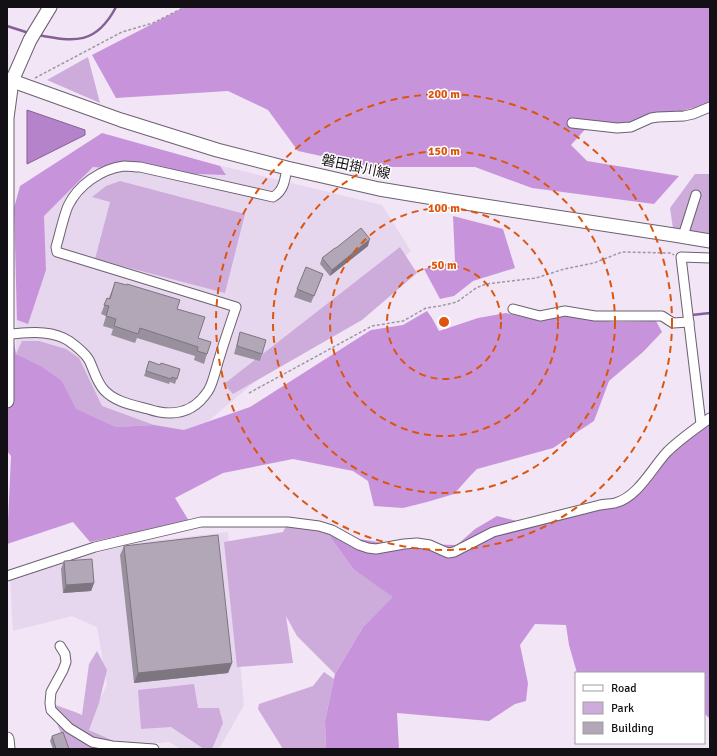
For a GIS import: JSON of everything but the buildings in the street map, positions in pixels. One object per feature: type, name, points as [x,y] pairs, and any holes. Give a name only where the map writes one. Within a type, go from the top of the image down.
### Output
[{"type":"main road","points":[[7,401],[7,118],[14,81],[30,40],[50,7]]},
{"type":"main road","name":"磐田掛川線","points":[[14,81],[128,122],[217,150],[287,168],[380,189],[710,241]]},
{"type":"main road","points":[[7,739],[8,749]]},
{"type":"street","points":[[572,123],[617,128],[631,127],[651,118],[684,116],[693,114],[710,106]]},
{"type":"street","points":[[7,334],[42,332],[58,336],[69,341],[88,359],[104,390],[119,400],[167,414],[176,414],[190,409],[198,403],[209,390],[236,307],[57,252],[56,247],[68,207],[80,188],[89,180],[110,170],[124,166],[140,167],[273,196],[278,194],[283,187],[287,168]]},
{"type":"street","points":[[683,236],[696,195]]},
{"type":"street","points":[[701,424],[681,257],[710,258]]},
{"type":"street","points":[[513,309],[540,316],[565,311],[595,316],[662,316],[673,323],[689,322]]},
{"type":"street","points":[[7,576],[95,547],[201,522],[288,522],[319,526],[332,530],[359,545],[376,549],[417,543],[430,545],[448,553],[454,552],[493,532],[600,505],[616,503],[626,498],[638,488],[677,442],[710,418]]},
{"type":"street","points":[[60,646],[65,654],[66,662],[51,692],[51,710],[69,728],[92,742],[112,746],[154,749]]},
{"type":"path","points":[[14,81],[122,32],[153,23],[185,7]]},
{"type":"path","points":[[249,393],[372,326],[404,322],[426,308],[457,302],[476,288],[486,284],[536,278],[564,269],[594,262],[622,252],[671,253],[681,257]]},
{"type":"shaded area","points":[[185,7],[710,7],[710,104],[651,118],[617,131],[589,125],[571,145],[587,161],[679,176],[654,204],[532,188],[475,167],[372,167],[298,151],[268,110],[228,91],[116,98],[92,55]]},
{"type":"shaded area","points":[[27,110],[85,130],[85,135],[27,164]]},
{"type":"shaded area","points":[[102,133],[220,166],[226,175],[169,173],[93,167],[44,216],[46,270],[28,324],[17,320],[14,208],[20,186]]},
{"type":"shaded area","points":[[127,143],[382,205],[411,251],[193,434],[82,428],[16,360],[17,211]]},
{"type":"shaded area","points":[[453,216],[503,229],[515,268],[473,281],[454,296],[440,299],[424,269],[455,261]]},
{"type":"shaded area","points":[[7,303],[16,354],[42,367],[62,381],[76,409],[116,427],[154,425],[184,430],[250,407],[371,330],[403,325],[427,311],[439,331],[478,318],[506,313],[537,320],[566,315],[614,322],[656,321],[662,332],[643,352],[609,381],[594,421],[553,448],[477,469],[454,494],[403,508],[374,506],[368,481],[353,471],[293,459],[223,473],[175,498],[189,521],[90,542],[73,522],[7,544],[11,456],[7,451]]},
{"type":"shaded area","points":[[710,420],[710,719],[705,714],[705,672],[577,672],[569,645],[566,625],[535,624],[520,645],[528,683],[526,701],[515,704],[489,721],[397,713],[399,749],[326,749],[325,721],[335,674],[363,627],[393,597],[354,570],[328,534],[396,545],[457,545],[475,529],[497,516],[517,521],[607,508],[653,470],[692,431]]},
{"type":"shaded area","points":[[228,532],[244,705],[219,749],[181,749],[169,742],[113,747],[84,730],[107,685],[97,627],[72,616],[13,631],[10,580],[64,561],[141,542]]},
{"type":"green space","points":[[88,57],[100,103],[47,80]]},
{"type":"green space","points":[[695,174],[710,174],[710,242],[674,235],[670,208]]},
{"type":"green space","points":[[120,181],[245,214],[225,293],[95,259],[110,202],[92,197],[106,186]]},
{"type":"green space","points":[[400,247],[417,273],[362,320],[233,394],[224,384]]},
{"type":"green space","points":[[22,341],[39,341],[66,349],[79,358],[102,406],[154,425],[116,427],[75,409],[62,381],[16,354]]},
{"type":"green space","points":[[288,522],[328,534],[354,570],[394,597],[363,627],[335,674],[297,636],[286,616],[293,663],[237,667],[224,542],[283,532]]},
{"type":"green space","points":[[97,651],[107,670],[99,703],[89,730],[125,746],[153,749],[68,749],[51,710],[50,703],[82,715],[89,664]]},
{"type":"green space","points":[[324,672],[334,679],[325,721],[326,749],[283,749],[258,709],[259,704],[313,686]]},
{"type":"green space","points":[[194,684],[198,708],[219,708],[223,723],[212,749],[204,749],[171,727],[141,729],[138,690]]},
{"type":"waterway","points":[[38,35],[63,39],[83,38],[101,28],[116,7]]},
{"type":"waterway","points":[[7,26],[29,33]]},
{"type":"waterway","points":[[692,315],[710,313]]}]
